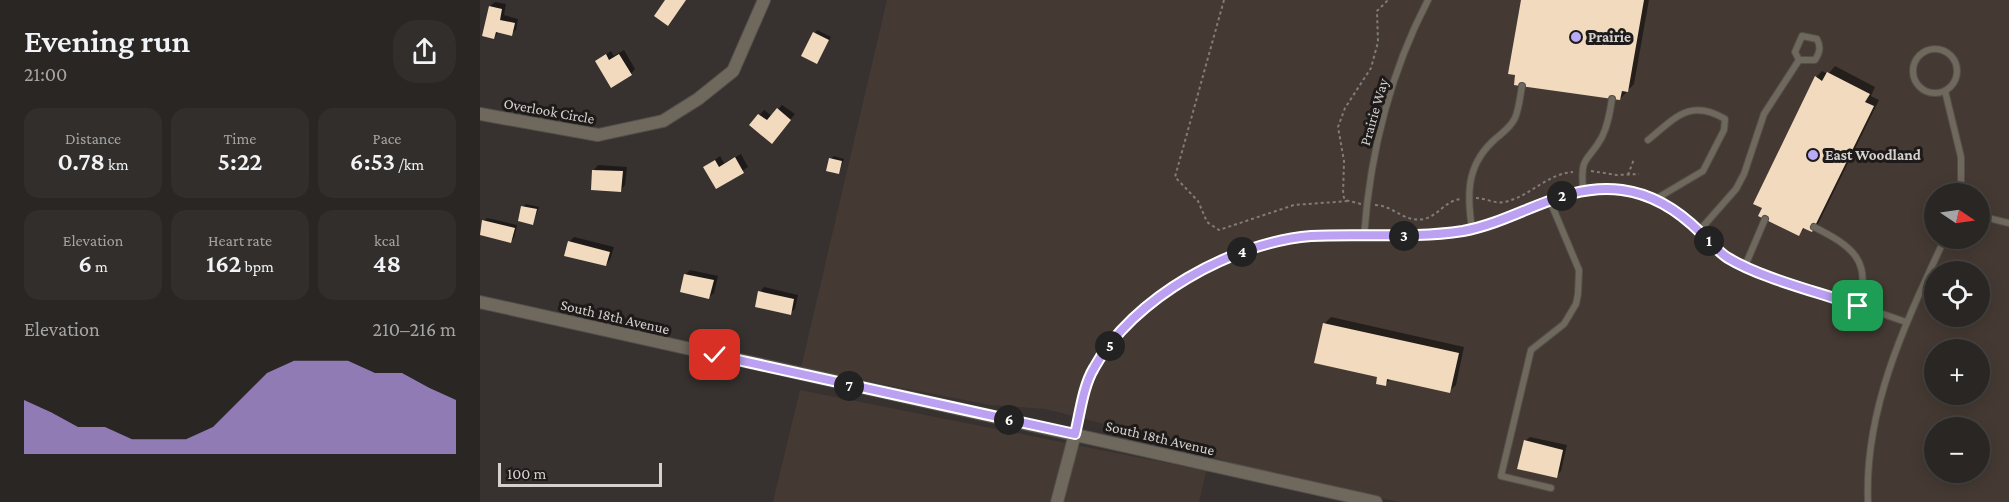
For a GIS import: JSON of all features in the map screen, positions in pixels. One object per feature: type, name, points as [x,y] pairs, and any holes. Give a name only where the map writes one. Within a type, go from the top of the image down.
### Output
[{"type":"street","name":"Overlook Circle","points":[[480,114],[598,135],[663,122],[733,72],[764,0]]},
{"type":"street","name":"South 18th Avenue","points":[[480,302],[1376,502]]},
{"type":"street","points":[[1057,502],[1075,434]]},
{"type":"lane","name":"Prairie Way","points":[[1364,236],[1366,204],[1377,137],[1408,39],[1428,0]]},
{"type":"lane","points":[[1802,36],[1817,39],[1820,47],[1815,60],[1799,60],[1795,52],[1802,36]]},
{"type":"lane","points":[[1929,50],[1943,51],[1953,60],[1956,74],[1954,81],[1945,91],[1930,93],[1918,86],[1914,80],[1914,65],[1922,53],[1929,50]]},
{"type":"lane","points":[[1699,231],[1736,189],[1750,158],[1764,114],[1799,60]]},
{"type":"lane","points":[[1472,229],[1468,198],[1472,171],[1484,151],[1509,128],[1514,119],[1522,86]]},
{"type":"lane","points":[[1945,91],[1961,157],[1961,183]]},
{"type":"lane","points":[[1583,189],[1581,171],[1584,160],[1604,134],[1612,99]]},
{"type":"lane","points":[[1648,140],[1680,114],[1694,109],[1703,108],[1725,119],[1724,130],[1703,171],[1654,200]]},
{"type":"lane","points":[[1075,434],[1093,369],[1142,310],[1173,287],[1229,257],[1269,243],[1310,236],[1427,236],[1472,229],[1583,189],[1623,190],[1654,200],[1683,215],[1727,257],[1745,266],[1906,322]]},
{"type":"lane","points":[[1550,201],[1579,270],[1578,294],[1576,304],[1564,324],[1531,350],[1501,476],[1551,488]]},
{"type":"lane","points":[[1990,218],[2009,223]]},
{"type":"lane","points":[[1745,266],[1765,219]]},
{"type":"lane","points":[[1814,227],[1845,243],[1858,259],[1864,282],[1858,306]]},
{"type":"lane","points":[[1866,502],[1874,419],[1906,322],[1940,249]]},
{"type":"path","points":[[1224,0],[1175,177],[1198,201],[1210,226],[1219,230],[1294,205],[1349,201],[1391,207],[1404,218],[1421,219],[1432,216],[1455,199],[1504,202],[1531,191],[1551,177],[1581,171],[1639,174]]},
{"type":"path","points":[[1349,201],[1344,198],[1342,190],[1344,161],[1338,127],[1345,108],[1368,75],[1378,42],[1377,11],[1388,0]]},
{"type":"path","points":[[1628,175],[1634,159]]},
{"type":"shaded area","points":[[887,0],[2009,0],[2009,502],[1399,502],[1251,469],[1128,430],[1046,409],[990,405],[801,368]]},
{"type":"shaded area","points":[[800,390],[1206,471],[1199,502],[773,502]]},
{"type":"building","points":[[665,0],[686,0],[668,26],[654,16]]},
{"type":"building","name":"Prairie","points":[[1521,0],[1644,0],[1628,92],[1622,91],[1620,100],[1514,85],[1515,75],[1508,74]]},
{"type":"building","points":[[489,6],[502,9],[500,20],[515,23],[512,36],[496,32],[494,39],[482,36]]},
{"type":"building","points":[[813,32],[829,40],[817,64],[801,56]]},
{"type":"building","points":[[606,54],[609,60],[619,54],[632,75],[611,88],[595,61]]},
{"type":"building","name":"East Woodland","points":[[1827,72],[1870,94],[1865,102],[1874,106],[1812,232],[1803,228],[1799,236],[1758,216],[1762,208],[1753,204],[1815,76],[1822,81]]},
{"type":"building","points":[[777,108],[791,120],[772,144],[749,125],[758,114],[767,120]]},
{"type":"building","points":[[735,157],[744,173],[716,189],[703,167],[715,160],[719,167]]},
{"type":"building","points":[[829,158],[842,161],[839,174],[826,171]]},
{"type":"building","points":[[592,170],[623,171],[621,192],[591,190]]},
{"type":"building","points":[[521,206],[537,209],[533,225],[518,221]]},
{"type":"building","points":[[482,220],[515,228],[511,243],[480,235]]},
{"type":"building","points":[[568,241],[610,252],[606,266],[564,256]]},
{"type":"building","points":[[684,274],[714,280],[709,299],[680,292]]},
{"type":"building","points":[[758,291],[794,299],[791,315],[755,307]]},
{"type":"building","points":[[1323,323],[1459,353],[1450,393],[1387,379],[1386,386],[1376,384],[1377,377],[1314,363]]},
{"type":"building","points":[[1524,440],[1563,450],[1557,478],[1517,469]]},
{"type":"place","name":"Prairie","points":[[1576,37]]},
{"type":"place","name":"East Woodland","points":[[1813,155]]},
{"type":"route","points":[[715,355],[1075,434],[1093,369],[1113,341],[1142,310],[1173,287],[1229,257],[1269,243],[1310,236],[1427,236],[1466,230],[1506,219],[1572,192],[1588,188],[1623,190],[1654,200],[1683,215],[1727,257],[1750,268],[1858,306]]}]
